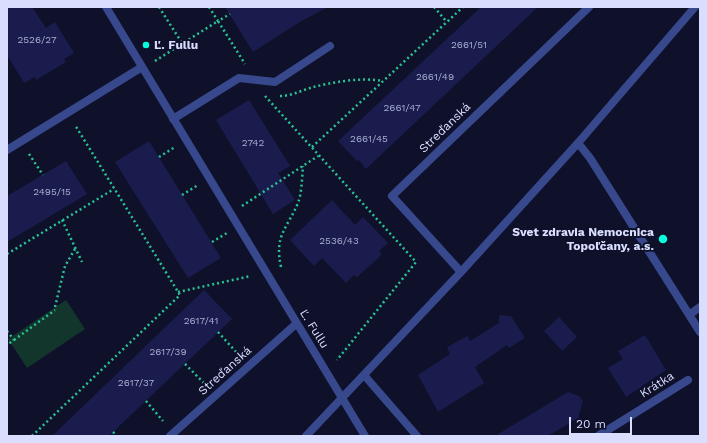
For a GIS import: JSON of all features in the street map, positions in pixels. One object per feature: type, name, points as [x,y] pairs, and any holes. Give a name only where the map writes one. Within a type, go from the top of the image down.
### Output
[{"type":"street","name":"Ľ. Fullu","points":[[106,7],[342,398]]},
{"type":"street","name":"Streďanská","points":[[461,272],[392,196],[589,7]]},
{"type":"street","points":[[306,436],[461,272],[578,143],[695,7]]},
{"type":"street","points":[[173,118],[239,78],[275,82],[330,46]]},
{"type":"street","points":[[7,150],[142,67]]},
{"type":"street","points":[[578,143],[590,158],[700,332]]},
{"type":"street","points":[[689,314],[700,308]]},
{"type":"street","name":"Streďanská","points":[[170,436],[296,324]]},
{"type":"street","points":[[364,375],[416,436]]},
{"type":"street","name":"Krátka","points":[[598,436],[688,380]]},
{"type":"street","points":[[342,398],[365,436]]},
{"type":"path","points":[[159,7],[182,44]]},
{"type":"path","points":[[209,7],[241,57]]},
{"type":"path","points":[[434,7],[447,22]]},
{"type":"path","points":[[312,147],[463,7]]},
{"type":"path","points":[[158,58],[230,14]]},
{"type":"path","points":[[154,61],[158,67]]},
{"type":"path","points":[[237,66],[244,62]]},
{"type":"path","points":[[277,96],[288,96],[310,88],[346,81],[372,79],[383,81]]},
{"type":"path","points":[[271,96],[264,95],[416,262],[337,360]]},
{"type":"path","points":[[32,436],[180,295],[75,125]]},
{"type":"path","points":[[159,157],[175,146]]},
{"type":"path","points":[[29,153],[43,175]]},
{"type":"path","points":[[230,214],[318,156]]},
{"type":"path","points":[[273,286],[282,275],[279,244],[281,235],[298,202],[303,166]]},
{"type":"path","points":[[182,195],[199,185]]},
{"type":"path","points":[[7,254],[114,189]]},
{"type":"path","points":[[62,220],[82,262]]},
{"type":"path","points":[[212,242],[228,233]]},
{"type":"path","points":[[7,345],[55,309],[65,266],[75,249]]},
{"type":"path","points":[[178,292],[254,276]]},
{"type":"path","points":[[7,331],[14,340]]},
{"type":"path","points":[[218,332],[238,354]]},
{"type":"path","points":[[185,364],[205,384]]},
{"type":"path","points":[[146,401],[163,420]]},
{"type":"path","points":[[113,432],[117,436]]},
{"type":"green space","points":[[66,300],[85,329],[27,368],[8,339]]},
{"type":"building","points":[[7,7],[32,7],[46,28],[55,22],[74,53],[64,59],[66,62],[36,80],[35,77],[24,83],[7,55]]},
{"type":"building","points":[[225,7],[328,7],[298,23],[253,52]]},
{"type":"building","points":[[481,7],[538,7],[366,169],[359,160],[357,161],[338,141]]},
{"type":"building","points":[[249,100],[290,166],[278,173],[295,200],[273,214],[216,120]]},
{"type":"building","points":[[149,141],[221,258],[188,278],[115,162]]},
{"type":"building","points":[[66,161],[87,194],[7,242],[7,196]]},
{"type":"building","points":[[332,200],[355,225],[363,217],[388,243],[379,251],[382,254],[374,262],[357,277],[354,275],[346,283],[322,258],[314,266],[290,240]]},
{"type":"building","points":[[204,290],[232,319],[109,436],[52,436]]},
{"type":"building","points":[[499,315],[511,316],[525,338],[509,348],[507,345],[475,367],[484,383],[438,412],[418,375],[450,354],[447,347],[468,336],[470,341],[499,323]]},
{"type":"building","points":[[559,317],[577,337],[562,351],[544,331]]},
{"type":"building","points":[[645,335],[666,370],[626,397],[608,368],[623,359],[618,351]]},
{"type":"building","points":[[568,392],[579,396],[583,401],[578,418],[548,436],[495,436]]},
{"type":"place","name":"Ľ. Fullu","points":[[146,45]]},
{"type":"place","name":"Svet zdravia Nemocnica Topoľčany, a.s.","points":[[663,239]]}]
